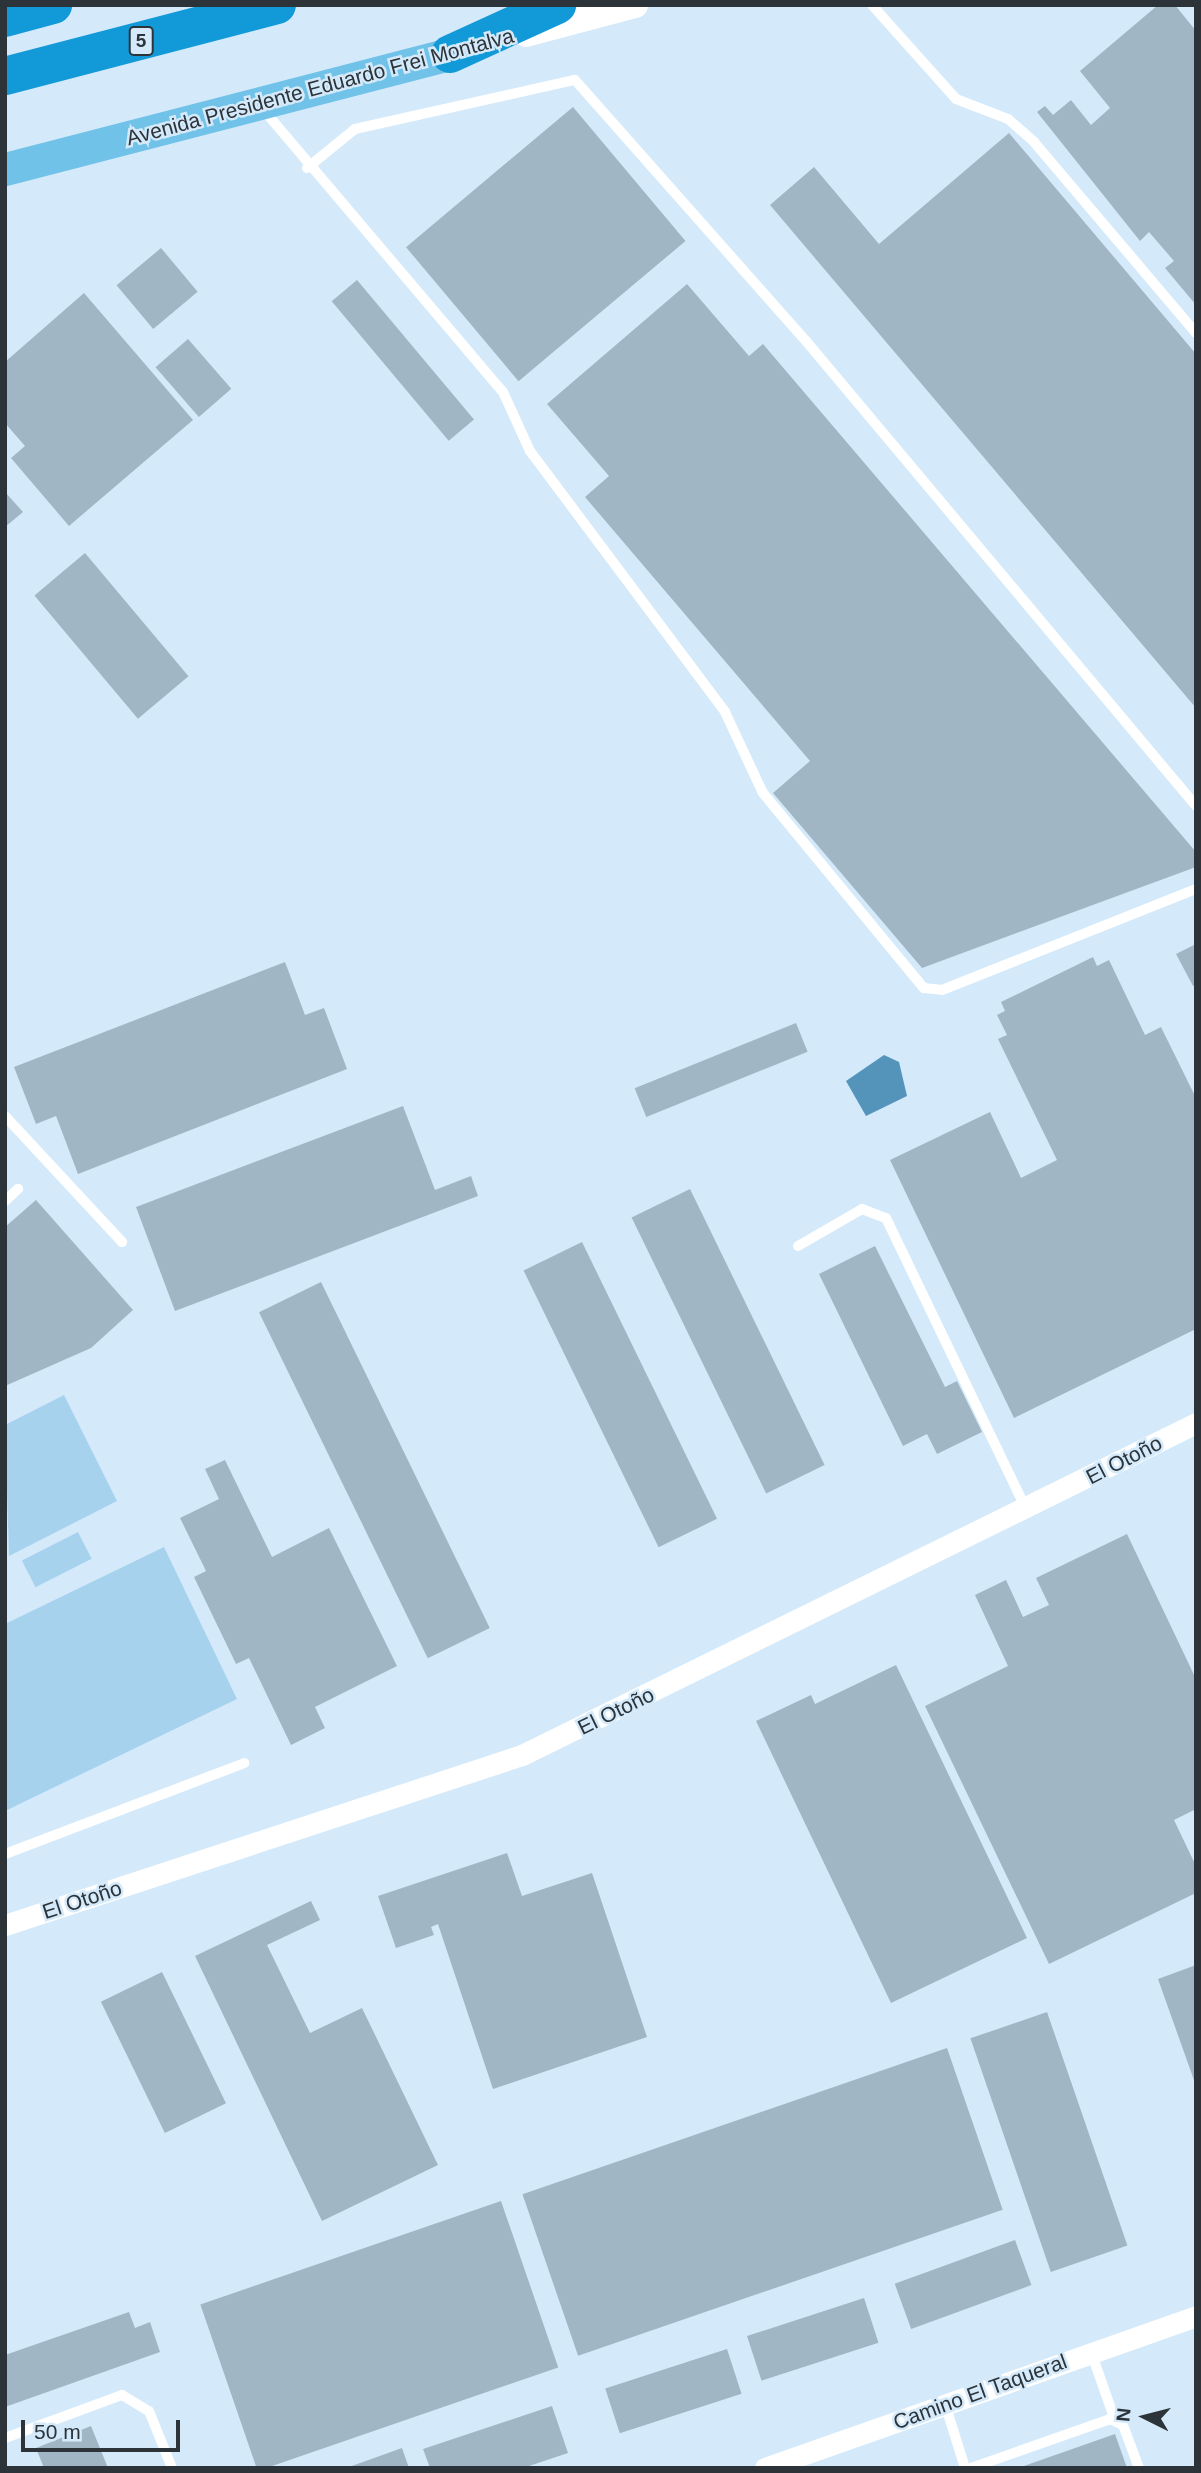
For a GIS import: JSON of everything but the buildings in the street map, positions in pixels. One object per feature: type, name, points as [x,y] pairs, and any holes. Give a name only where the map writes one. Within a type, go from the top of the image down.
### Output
[{"type":"highway","points":[[5,18],[53,5]]},
{"type":"highway","name":"5","points":[[5,76],[277,5]]},
{"type":"highway","points":[[450,54],[557,5]]},
{"type":"main road","name":"Avenida Presidente Eduardo Frei Montalva","points":[[5,169],[450,54]]},
{"type":"street","name":"Avenida Presidente Eduardo Frei Montalva","points":[[450,54],[635,5]]},
{"type":"street","name":"El Otoño","points":[[5,1925],[522,1755],[1196,1423]]},
{"type":"street","name":"Camino El Taqueral","points":[[765,2468],[1196,2316]]},
{"type":"lane","points":[[872,5],[956,99],[1008,119],[1034,142],[1196,333]]},
{"type":"lane","points":[[307,169],[355,129],[575,80],[806,341],[1196,806]]},
{"type":"lane","points":[[258,104],[307,169],[503,391],[530,451],[724,712],[763,793],[924,988],[942,990],[1196,889]]},
{"type":"lane","points":[[5,1116],[122,1242]]},
{"type":"lane","points":[[5,1201],[18,1189]]},
{"type":"lane","points":[[798,1246],[862,1209],[886,1218],[1026,1509]]},
{"type":"lane","points":[[5,1854],[244,1763]]},
{"type":"lane","points":[[1091,2352],[1115,2420],[1123,2425],[1139,2468]]},
{"type":"lane","points":[[5,2438],[122,2395],[149,2410],[172,2468]]},
{"type":"lane","points":[[945,2404],[965,2468]]},
{"type":"lane","points":[[971,2468],[1115,2420]]},
{"type":"shaded area","points":[[884,1055],[899,1062],[907,1096],[866,1116],[846,1081]]},
{"type":"shaded area","points":[[64,1395],[117,1501],[9,1556],[5,1425]]},
{"type":"shaded area","points":[[78,1532],[92,1559],[35,1587],[22,1561]]},
{"type":"shaded area","points":[[164,1547],[237,1699],[5,1811],[5,1624]]}]
